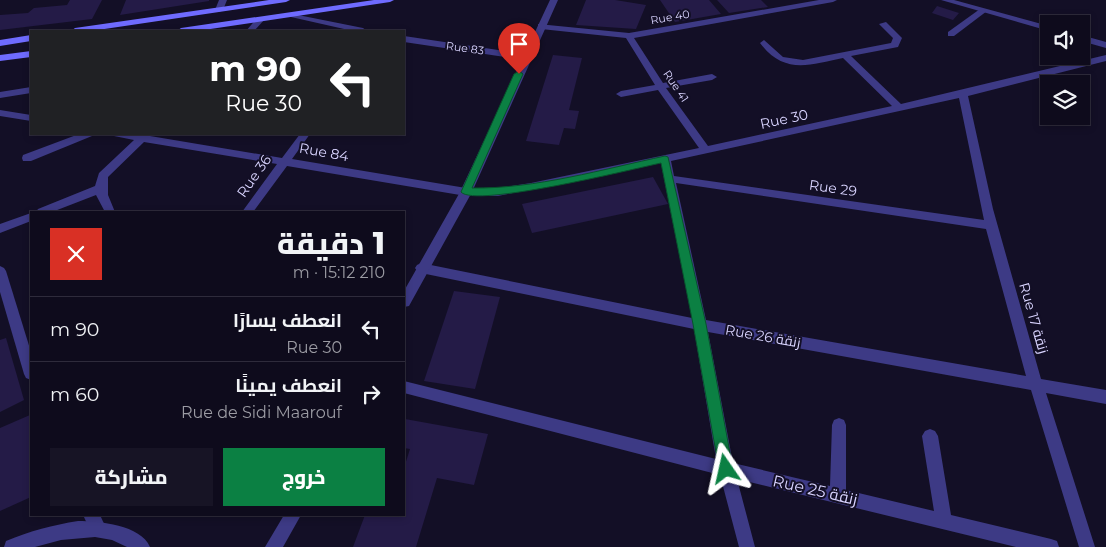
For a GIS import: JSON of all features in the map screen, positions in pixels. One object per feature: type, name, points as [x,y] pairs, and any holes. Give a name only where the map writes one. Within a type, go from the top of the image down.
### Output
[{"type":"main road","points":[[82,30],[286,0]]},
{"type":"main road","points":[[188,30],[390,0]]},
{"type":"main road","points":[[0,43],[30,38]]},
{"type":"main road","points":[[2,60],[30,54]]},
{"type":"street","points":[[219,10],[223,0]]},
{"type":"street","points":[[405,300],[421,268],[466,192],[526,57],[554,0]]},
{"type":"street","name":"Rue 40","points":[[541,26],[629,36],[833,0]]},
{"type":"street","points":[[948,1],[962,0]]},
{"type":"street","points":[[948,1],[1040,27]]},
{"type":"street","points":[[951,34],[983,11]]},
{"type":"street","points":[[291,15],[358,30]]},
{"type":"street","points":[[251,30],[261,19]]},
{"type":"street","points":[[764,43],[778,58],[788,62],[803,64],[895,45],[898,38],[883,24]]},
{"type":"street","name":"Rue 41","points":[[629,36],[660,86],[705,149]]},
{"type":"street","name":"Rue 83","points":[[405,39],[526,57]]},
{"type":"street","points":[[1090,41],[1106,45]]},
{"type":"street","points":[[846,56],[899,108]]},
{"type":"street","name":"Rue 30","points":[[466,192],[498,192],[531,187],[665,159],[962,94],[1106,58]]},
{"type":"street","points":[[621,94],[712,77]]},
{"type":"street","points":[[0,95],[30,90]]},
{"type":"street","name":"Rue 17 زنقة","points":[[962,94],[973,154],[991,225],[1036,384],[1087,547]]},
{"type":"street","points":[[0,113],[30,118]]},
{"type":"street","points":[[27,158],[85,135]]},
{"type":"street","name":"Rue 84","points":[[131,135],[466,192]]},
{"type":"street","name":"Rue 36","points":[[248,211],[304,135]]},
{"type":"street","points":[[109,211],[103,201],[100,189],[103,176],[144,136]]},
{"type":"street","points":[[665,159],[671,179],[700,324],[726,469],[747,547]]},
{"type":"street","name":"Rue 29","points":[[671,179],[991,225]]},
{"type":"street","points":[[45,211],[100,189]]},
{"type":"street","points":[[0,229],[30,217]]},
{"type":"street","name":"Rue 26 زنقة","points":[[421,268],[700,324],[1106,398]]},
{"type":"street","points":[[0,271],[29,356]]},
{"type":"street","name":"Rue 25 زنقة","points":[[405,387],[944,522],[1019,544],[1051,547]]},
{"type":"street","points":[[838,495],[839,425]]},
{"type":"street","points":[[930,436],[944,522]]},
{"type":"street","points":[[273,547],[291,516]]},
{"type":"street","points":[[12,547],[38,536],[95,522],[142,547]]},
{"type":"building","points":[[70,0],[102,0],[92,19],[0,30],[0,15],[28,13],[34,8],[67,5]]},
{"type":"building","points":[[126,0],[209,0],[209,1],[120,15]]},
{"type":"building","points":[[586,0],[615,0],[646,5],[636,29],[576,25]]},
{"type":"building","points":[[660,0],[709,0],[721,14],[675,22]]},
{"type":"building","points":[[717,0],[761,0],[768,7],[729,13]]},
{"type":"building","points":[[937,6],[959,13],[953,20],[932,13]]},
{"type":"building","points":[[553,55],[582,58],[569,110],[579,111],[575,129],[564,128],[559,145],[526,141]]},
{"type":"building","points":[[653,177],[668,204],[532,233],[522,204]]},
{"type":"building","points":[[454,291],[500,297],[475,389],[424,381]]},
{"type":"building","points":[[6,338],[24,400],[0,412],[0,340]]},
{"type":"building","points":[[30,415],[30,497],[0,511],[0,428]]},
{"type":"building","points":[[405,419],[488,434],[474,485],[437,478],[416,547],[353,547],[365,516],[405,516],[405,465],[410,449],[405,448]]},
{"type":"route","points":[[519,74],[466,192],[498,192],[531,187],[665,159],[671,179],[700,324],[726,469]]}]
